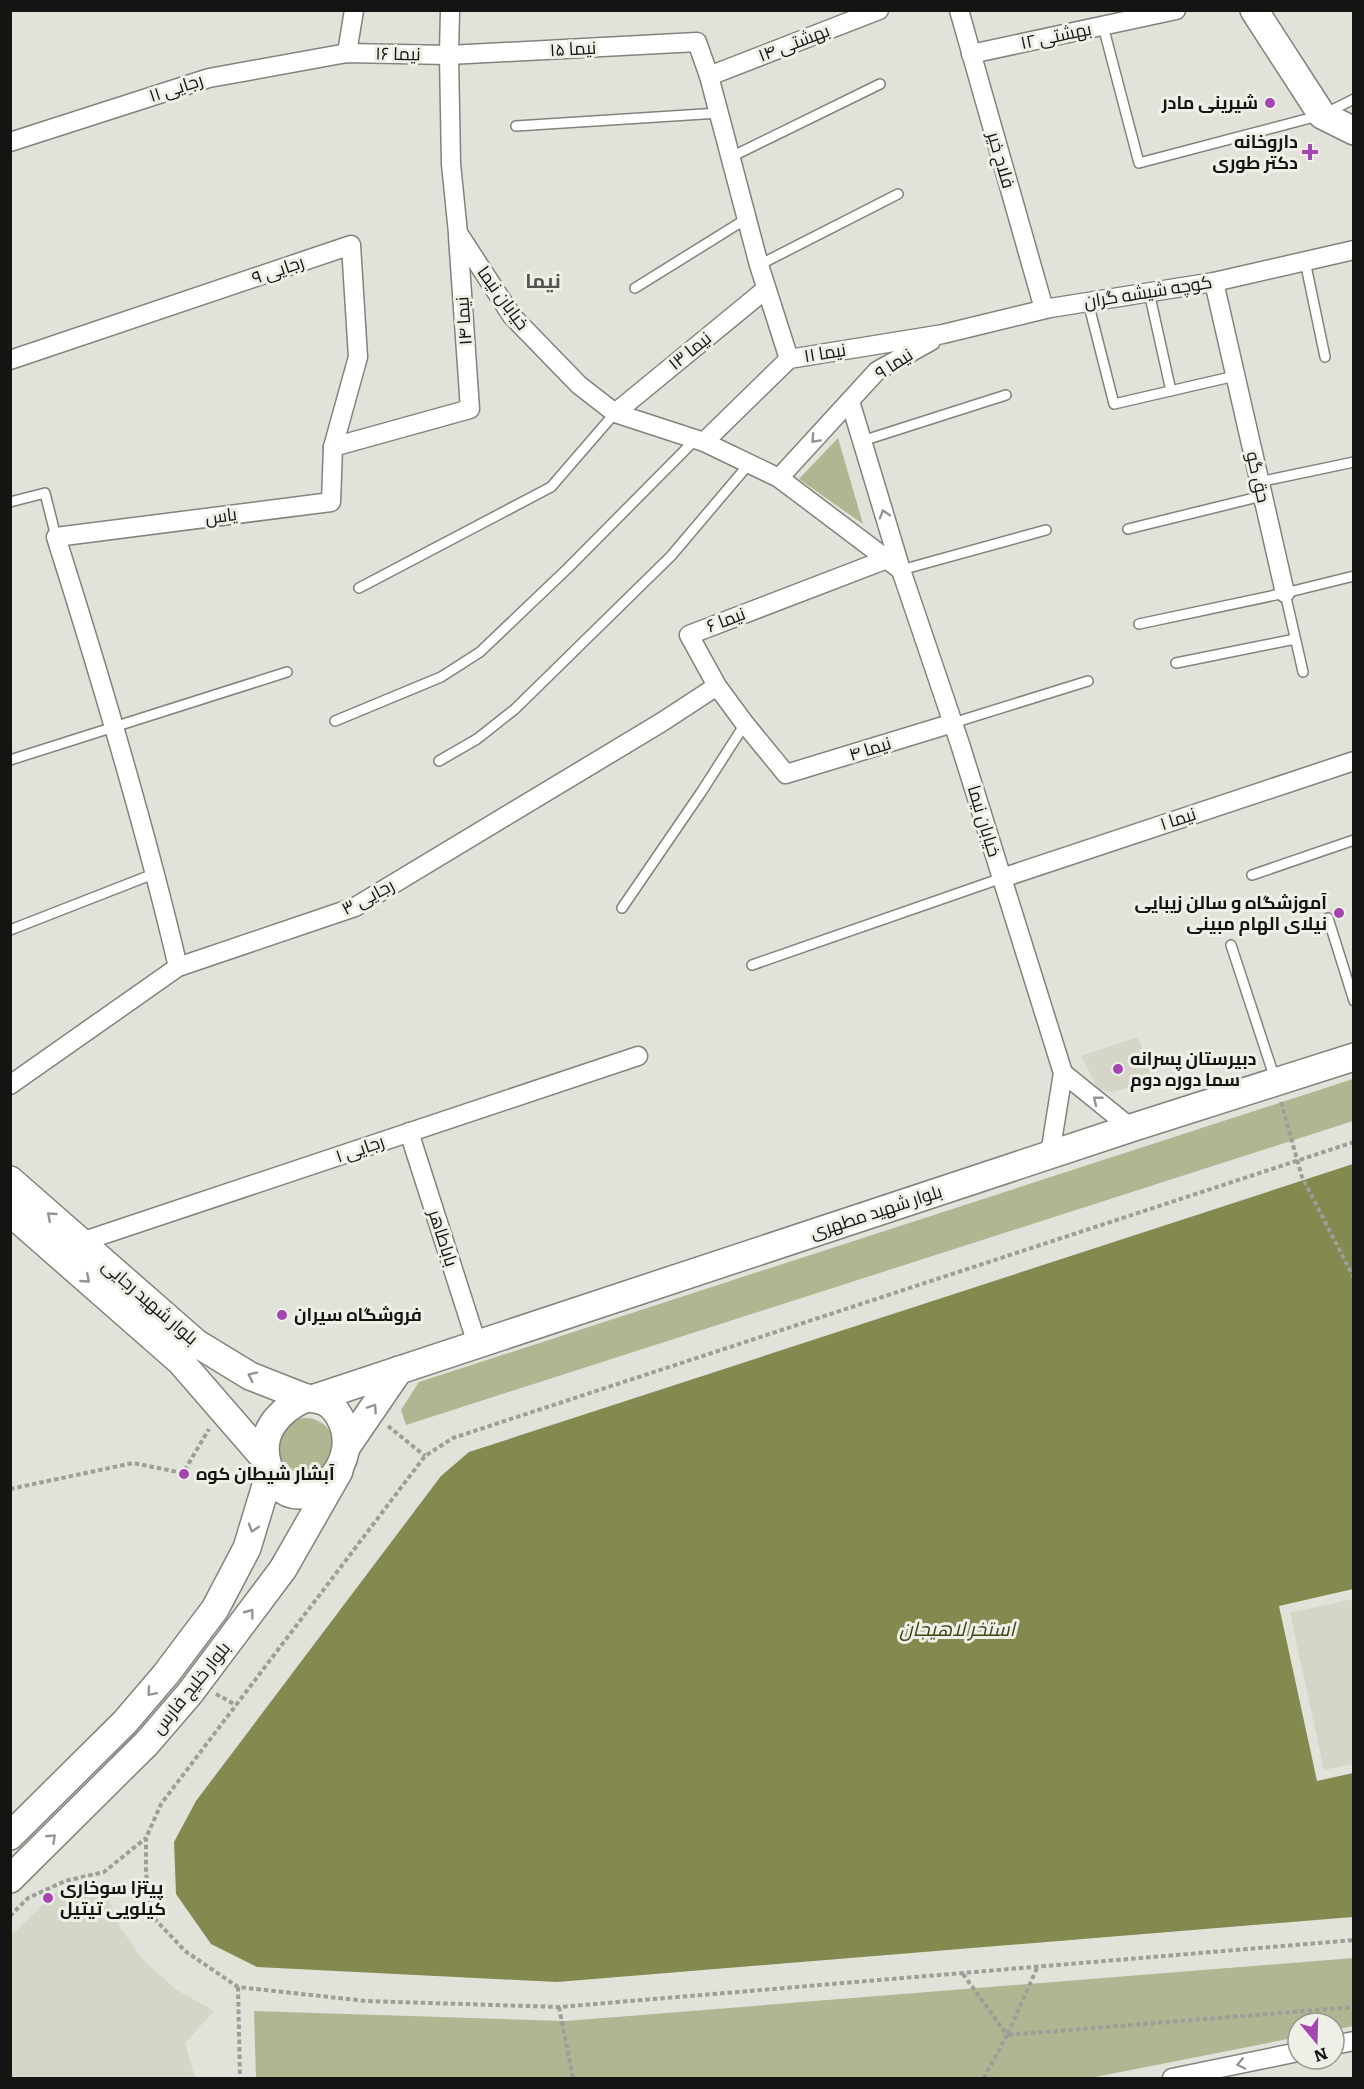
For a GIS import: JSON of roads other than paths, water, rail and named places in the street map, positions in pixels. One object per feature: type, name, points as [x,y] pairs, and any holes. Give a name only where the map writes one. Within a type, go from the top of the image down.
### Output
[{"type":"main road","points":[[1254,10],[1322,116],[1353,131]]},
{"type":"main road","name":"بلوار شهید مطهری","points":[[311,1398],[1353,1056]]},
{"type":"main road","name":"بلوار شهید رجایی","points":[[10,1180],[196,1343],[250,1376],[311,1398]]},
{"type":"main road","name":"بلوار شهید رجایی","points":[[10,1212],[180,1361],[222,1407],[268,1465]]},
{"type":"main road","points":[[343,1459],[342,1420],[334,1407],[322,1399],[311,1398],[292,1404],[273,1422],[266,1440],[268,1465],[277,1485],[290,1494],[305,1494],[330,1480],[399,1370]]},
{"type":"main road","name":"بلوار خلیج فارس","points":[[10,1879],[147,1743],[190,1693],[283,1569],[343,1459]]},
{"type":"main road","name":"بلوار خلیج فارس","points":[[10,1836],[125,1722],[166,1674],[215,1609],[246,1548],[268,1465]]},
{"type":"street","points":[[347,53],[354,10]]},
{"type":"street","name":"خیابان نیما","points":[[450,10],[451,164],[458,233],[512,316],[579,385],[615,413],[700,440],[779,478],[894,565]]},
{"type":"street","name":"بهشتی ۱۴","points":[[709,76],[879,10]]},
{"type":"street","name":"فلاح خیر","points":[[959,10],[1044,309]]},
{"type":"street","name":"بهشتی ۱۲","points":[[971,54],[1176,10]]},
{"type":"street","name":"نیما ۱۵","points":[[449,56],[697,42],[709,76]]},
{"type":"street","name":"نیما ۱۶","points":[[347,53],[449,56]]},
{"type":"street","name":"رجایی ۱۱","points":[[10,142],[209,78],[347,53]]},
{"type":"street","points":[[709,76],[766,290],[789,359]]},
{"type":"street","name":"نیما ۱۴","points":[[333,447],[470,409],[458,233]]},
{"type":"street","name":"رجایی ۹","points":[[10,360],[351,245],[358,357],[333,447]]},
{"type":"street","name":"کوچه شیشه گران","points":[[943,334],[1044,309],[1214,282],[1353,250]]},
{"type":"street","name":"حق گو","points":[[1214,282],[1285,593]]},
{"type":"street","name":"نیما ۱۳","points":[[615,413],[766,290]]},
{"type":"street","name":"نیما ۱۱","points":[[700,440],[789,359],[943,334]]},
{"type":"street","name":"نیما ۹","points":[[779,478],[878,370],[943,334]]},
{"type":"street","name":"خیابان نیما","points":[[850,401],[894,565],[953,723],[1063,1073],[1050,1154]]},
{"type":"street","name":"یاس","points":[[57,537],[331,502],[333,447]]},
{"type":"street","points":[[57,537],[116,727],[156,873],[178,967]]},
{"type":"street","name":"نیما ۶","points":[[786,774],[717,686],[689,635],[894,565]]},
{"type":"street","name":"رجایی ۳","points":[[10,1085],[178,967],[355,908],[652,728],[717,686]]},
{"type":"street","name":"نیما ۴","points":[[786,774],[953,723]]},
{"type":"street","name":"نیما ۱","points":[[1002,878],[1353,761]]},
{"type":"street","name":"رجایی ۱","points":[[81,1242],[638,1056]]},
{"type":"street","points":[[1063,1073],[1131,1128]]},
{"type":"street","name":"باباطاهر","points":[[410,1132],[477,1344]]},
{"type":"street","points":[[1172,2079],[1286,2055]]},
{"type":"lane","points":[[1103,26],[1139,163],[1322,116],[1353,99]]},
{"type":"lane","points":[[729,158],[880,84]]},
{"type":"lane","points":[[516,126],[719,113]]},
{"type":"lane","points":[[759,265],[898,194]]},
{"type":"lane","points":[[635,288],[746,219]]},
{"type":"lane","points":[[1305,261],[1325,357]]},
{"type":"lane","points":[[1149,292],[1171,391]]},
{"type":"lane","points":[[1088,302],[1113,404],[1234,376]]},
{"type":"lane","points":[[862,441],[1006,394]]},
{"type":"lane","points":[[359,588],[551,487],[615,413]]},
{"type":"lane","points":[[334,721],[441,677],[480,652],[700,440]]},
{"type":"lane","points":[[1128,529],[1353,462]]},
{"type":"lane","points":[[439,761],[477,739],[515,709],[671,556],[749,464]]},
{"type":"lane","points":[[10,502],[45,493],[57,537]]},
{"type":"lane","points":[[894,565],[1046,530]]},
{"type":"lane","points":[[1139,624],[1353,576]]},
{"type":"lane","name":"حق گو","points":[[1285,593],[1303,672]]},
{"type":"lane","points":[[1176,663],[1295,639]]},
{"type":"lane","points":[[10,760],[287,672]]},
{"type":"lane","points":[[953,723],[1088,681]]},
{"type":"lane","points":[[622,908],[745,724]]},
{"type":"lane","points":[[1252,875],[1353,840]]},
{"type":"lane","points":[[10,930],[156,873]]},
{"type":"lane","points":[[752,965],[1002,878]]},
{"type":"lane","points":[[1328,918],[1353,1001]]},
{"type":"lane","points":[[1231,945],[1276,1082]]},
{"type":"water","name":"استخر لاهیجان","points":[[1353,1164],[1353,1589],[1279,1606],[1317,1781],[1353,1773],[1353,1917],[557,1982],[257,1967],[211,1944],[176,1894],[174,1842],[196,1801],[441,1476],[469,1452]]},
{"type":"place","name":"شیرینی مادر","points":[[1270,103]]},
{"type":"place","name":"داروخانه دکتر طوری","points":[[1310,152]]},
{"type":"place","name":"آموزشگاه و سالن زیبایی نیلای الهام مبینی","points":[[1339,913]]},
{"type":"place","name":"دبیرستان پسرانه سما دوره دوم","points":[[1118,1069]]},
{"type":"place","name":"فروشگاه سیران","points":[[282,1315]]},
{"type":"place","name":"آبشار شیطان کوه","points":[[184,1474]]},
{"type":"place","name":"پیتزا سوخاری کیلویی تیتیل","points":[[48,1898]]},
{"type":"district","name":"نیما","points":[[543,281]]}]
